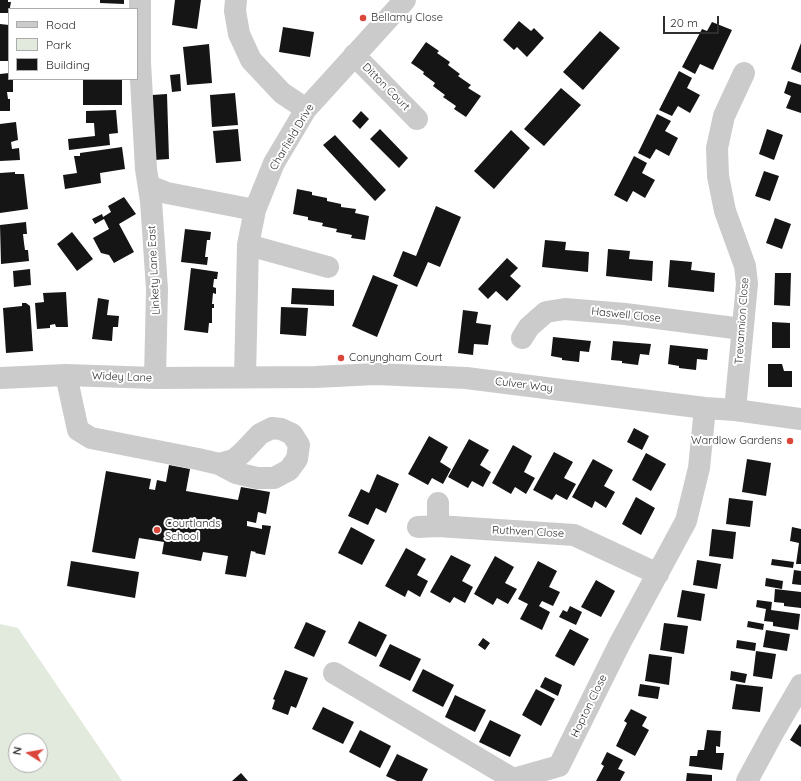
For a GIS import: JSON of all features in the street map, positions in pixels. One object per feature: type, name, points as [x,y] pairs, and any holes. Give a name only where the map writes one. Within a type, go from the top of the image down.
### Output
[{"type":"street","name":"Linkety Lane East","points":[[140,0],[140,62],[146,169],[149,186],[157,289],[155,378]]},
{"type":"street","points":[[236,0],[235,11],[239,34],[251,60],[282,93],[306,109]]},
{"type":"street","name":"Charfield Drive","points":[[245,377],[248,245],[256,210],[274,163],[306,109],[405,0]]},
{"type":"street","name":"Ditton Court","points":[[354,55],[417,119]]},
{"type":"street","name":"Trevannion Close","points":[[735,410],[747,284],[745,266],[725,211],[718,176],[717,148],[724,116],[744,73]]},
{"type":"street","points":[[149,186],[167,193],[256,210]]},
{"type":"street","points":[[248,245],[328,267]]},
{"type":"street","name":"Haswell Close","points":[[522,338],[529,327],[546,312],[565,308],[742,329]]},
{"type":"street","name":"Culver Way","points":[[245,377],[315,377],[376,374],[466,378],[801,419]]},
{"type":"street","points":[[66,375],[78,430],[91,438],[219,464]]},
{"type":"street","name":"Widey Lane","points":[[0,378],[66,375],[155,378],[245,377]]},
{"type":"street","name":"Hopton Close","points":[[334,673],[513,779],[558,766],[620,643],[686,521],[699,468],[705,408]]},
{"type":"street","name":"Ruthven Close","points":[[438,503],[428,527],[574,535],[658,574]]},
{"type":"street","points":[[747,781],[801,685]]},
{"type":"green space","points":[[0,624],[18,628],[122,781],[0,781]]},
{"type":"building","points":[[0,0],[8,0],[8,2],[11,2],[10,8],[8,8],[8,13],[0,13]]},
{"type":"building","points":[[100,0],[124,0],[124,4],[100,3]]},
{"type":"building","points":[[175,0],[201,0],[197,29],[172,25]]},
{"type":"building","points":[[519,21],[531,31],[534,28],[544,38],[527,57],[517,47],[514,50],[503,40]]},
{"type":"building","points":[[712,22],[732,30],[713,70],[700,64],[695,74],[682,67],[702,29],[707,31]]},
{"type":"building","points":[[0,24],[8,25],[8,61],[0,61]]},
{"type":"building","points":[[283,27],[314,32],[310,57],[279,52]]},
{"type":"building","points":[[600,31],[620,48],[583,90],[563,72]]},
{"type":"building","points":[[426,42],[439,51],[437,53],[450,62],[448,65],[460,74],[458,76],[471,85],[468,88],[481,96],[466,117],[454,109],[456,106],[443,97],[445,95],[433,86],[435,83],[423,74],[424,72],[411,63]]},
{"type":"building","points":[[801,43],[801,73],[791,69]]},
{"type":"building","points":[[209,44],[212,83],[187,85],[183,47]]},
{"type":"building","points":[[679,71],[692,78],[687,88],[700,95],[690,113],[678,106],[672,116],[659,110]]},
{"type":"building","points":[[8,73],[8,80],[13,80],[13,92],[7,92],[8,99],[10,99],[10,111],[0,111],[0,74]]},
{"type":"building","points":[[180,74],[181,91],[172,92],[170,75]]},
{"type":"building","points":[[83,80],[122,80],[122,105],[83,105]]},
{"type":"building","points":[[788,81],[801,85],[801,113],[786,108],[791,96],[784,93]]},
{"type":"building","points":[[561,88],[581,105],[544,146],[524,129]]},
{"type":"building","points":[[235,93],[238,125],[212,127],[210,95]]},
{"type":"building","points":[[167,94],[169,159],[154,160],[152,95]]},
{"type":"building","points":[[116,110],[118,133],[109,134],[110,145],[69,150],[68,139],[95,136],[94,123],[86,123],[86,111]]},
{"type":"building","points":[[361,111],[369,119],[360,129],[352,121]]},
{"type":"building","points":[[657,114],[671,121],[665,131],[678,138],[669,156],[656,149],[650,159],[638,153]]},
{"type":"building","points":[[16,122],[18,140],[11,142],[12,149],[19,148],[20,160],[0,161],[0,124]]},
{"type":"building","points":[[238,129],[241,161],[216,163],[213,131]]},
{"type":"building","points":[[380,129],[408,158],[399,168],[370,139]]},
{"type":"building","points":[[767,129],[783,135],[774,160],[759,154]]},
{"type":"building","points":[[511,130],[530,148],[494,189],[474,171]]},
{"type":"building","points":[[335,135],[386,190],[375,201],[323,145]]},
{"type":"building","points":[[122,147],[125,169],[100,173],[101,183],[65,189],[63,175],[77,173],[74,156],[80,156],[80,153]]},
{"type":"building","points":[[634,156],[647,163],[642,173],[655,180],[645,198],[633,191],[627,202],[614,195]]},
{"type":"building","points":[[764,171],[779,176],[770,201],[755,196]]},
{"type":"building","points":[[15,172],[15,174],[24,174],[28,209],[0,213],[0,173]]},
{"type":"building","points":[[297,189],[312,192],[312,195],[327,198],[327,201],[341,204],[341,207],[356,209],[355,213],[369,216],[365,240],[351,238],[352,235],[336,232],[337,229],[322,226],[323,223],[308,220],[308,217],[293,214]]},
{"type":"building","points":[[124,197],[136,214],[119,224],[134,252],[114,263],[109,255],[101,253],[93,238],[109,229],[104,219],[95,224],[92,219],[102,214],[103,217],[111,212],[108,206]]},
{"type":"building","points":[[436,206],[461,217],[440,267],[428,262],[417,287],[393,276],[403,251],[416,256]]},
{"type":"building","points":[[775,218],[791,224],[782,249],[766,243]]},
{"type":"building","points":[[26,222],[27,234],[23,234],[25,250],[28,250],[29,261],[1,264],[0,225]]},
{"type":"building","points":[[185,229],[211,232],[210,240],[207,240],[205,257],[208,257],[207,265],[181,262]]},
{"type":"building","points":[[72,232],[93,259],[77,271],[57,244]]},
{"type":"building","points":[[545,240],[566,242],[565,250],[589,252],[588,272],[542,267]]},
{"type":"building","points":[[608,249],[630,251],[629,259],[653,261],[652,281],[606,276]]},
{"type":"building","points":[[507,258],[518,268],[510,276],[521,286],[507,301],[496,291],[488,299],[478,289]]},
{"type":"building","points":[[670,260],[692,262],[691,270],[715,273],[714,292],[668,287]]},
{"type":"building","points":[[191,268],[218,272],[217,279],[214,279],[213,287],[216,288],[216,294],[213,293],[212,304],[214,304],[214,308],[212,308],[212,323],[209,323],[208,333],[184,330]]},
{"type":"building","points":[[30,269],[31,285],[14,287],[13,271]]},
{"type":"building","points":[[775,273],[791,273],[790,306],[774,305]]},
{"type":"building","points":[[373,275],[398,285],[377,337],[352,326]]},
{"type":"building","points":[[292,288],[334,290],[334,306],[291,304]]},
{"type":"building","points":[[66,292],[68,327],[56,327],[55,324],[50,325],[50,328],[37,329],[35,303],[44,302],[43,293]]},
{"type":"building","points":[[98,298],[109,300],[107,315],[119,316],[118,327],[113,327],[112,341],[92,339]]},
{"type":"building","points":[[22,303],[26,303],[30,306],[33,351],[6,353],[3,308],[22,306]]},
{"type":"building","points":[[281,307],[308,308],[306,336],[280,334]]},
{"type":"building","points":[[463,310],[478,312],[476,323],[491,325],[488,345],[474,344],[473,355],[458,353]]},
{"type":"building","points":[[772,322],[790,323],[790,348],[772,348]]},
{"type":"building","points":[[553,337],[591,341],[589,352],[580,351],[579,362],[562,360],[562,358],[551,356]]},
{"type":"building","points":[[613,341],[651,344],[649,355],[640,354],[638,365],[611,360]]},
{"type":"building","points":[[670,345],[708,349],[707,360],[697,359],[696,370],[679,368],[679,366],[668,364]]},
{"type":"building","points":[[768,364],[782,364],[784,371],[792,371],[792,387],[768,387]]},
{"type":"building","points":[[634,428],[649,436],[642,450],[627,442]]},
{"type":"building","points":[[429,436],[448,447],[440,462],[451,469],[443,484],[432,478],[428,485],[408,474]]},
{"type":"building","points":[[469,439],[489,450],[480,465],[491,472],[483,487],[472,481],[468,488],[448,477]]},
{"type":"building","points":[[513,445],[532,456],[524,472],[535,478],[526,494],[515,487],[511,494],[492,483]]},
{"type":"building","points":[[554,452],[573,462],[564,478],[576,484],[567,500],[556,494],[552,500],[533,490]]},
{"type":"building","points":[[646,453],[666,464],[651,491],[632,480]]},
{"type":"building","points":[[593,459],[613,470],[604,486],[615,492],[606,508],[595,501],[592,508],[572,497]]},
{"type":"building","points":[[747,459],[771,463],[766,496],[742,492]]},
{"type":"building","points":[[169,465],[190,469],[186,491],[238,500],[241,487],[270,492],[266,514],[258,512],[256,523],[247,521],[247,526],[262,529],[262,525],[271,526],[265,555],[251,551],[246,577],[225,574],[228,556],[203,552],[201,561],[162,554],[164,542],[139,538],[135,559],[92,552],[106,471],[151,479],[149,489],[155,490],[157,480],[166,482]]},
{"type":"building","points":[[377,474],[399,484],[386,513],[376,508],[368,525],[348,516],[361,489],[369,493]]},
{"type":"building","points":[[636,497],[655,508],[641,535],[622,524]]},
{"type":"building","points":[[729,498],[753,501],[750,527],[726,524]]},
{"type":"building","points":[[351,527],[375,540],[362,565],[338,553]]},
{"type":"building","points":[[792,527],[801,529],[801,564],[796,564],[799,543],[790,541]]},
{"type":"building","points":[[712,529],[736,532],[733,559],[709,556]]},
{"type":"building","points":[[406,548],[426,559],[417,575],[428,581],[420,597],[408,590],[405,597],[385,586]]},
{"type":"building","points":[[451,555],[471,565],[462,581],[473,587],[465,603],[454,597],[450,603],[430,592]]},
{"type":"building","points":[[495,556],[514,567],[505,583],[517,589],[508,604],[497,598],[493,605],[474,594]]},
{"type":"building","points":[[772,559],[794,562],[793,568],[771,565]]},
{"type":"building","points":[[697,560],[721,564],[717,589],[693,585]]},
{"type":"building","points":[[71,561],[139,572],[135,598],[67,586]]},
{"type":"building","points":[[538,561],[557,571],[549,587],[560,592],[553,606],[542,601],[539,606],[550,612],[542,630],[520,619],[528,604],[518,599]]},
{"type":"building","points":[[794,570],[801,571],[801,585],[792,584]]},
{"type":"building","points":[[766,578],[783,581],[782,589],[765,586]]},
{"type":"building","points":[[596,580],[615,591],[601,617],[581,607]]},
{"type":"building","points":[[775,589],[801,592],[801,608],[784,606],[784,603],[774,602]]},
{"type":"building","points":[[682,590],[705,594],[701,621],[677,617]]},
{"type":"building","points":[[757,600],[772,602],[771,610],[800,614],[798,630],[773,626],[773,622],[764,621],[766,609],[756,607]]},
{"type":"building","points":[[570,606],[582,612],[576,625],[559,617],[563,610],[567,612]]},
{"type":"building","points":[[359,621],[387,635],[376,657],[348,643]]},
{"type":"building","points":[[748,621],[764,624],[763,630],[747,627]]},
{"type":"building","points":[[306,622],[326,631],[314,657],[294,648]]},
{"type":"building","points":[[664,623],[688,626],[684,654],[660,650]]},
{"type":"building","points":[[570,629],[589,639],[574,666],[555,656]]},
{"type":"building","points":[[766,630],[790,634],[787,651],[763,647]]},
{"type":"building","points":[[483,638],[490,643],[485,650],[478,645]]},
{"type":"building","points":[[737,640],[756,643],[755,651],[736,648]]},
{"type":"building","points":[[390,644],[421,659],[410,681],[379,666]]},
{"type":"building","points":[[756,651],[776,654],[772,679],[753,676]]},
{"type":"building","points":[[649,654],[672,657],[669,685],[645,681]]},
{"type":"building","points":[[423,669],[454,685],[443,707],[412,691]]},
{"type":"building","points":[[285,670],[308,678],[296,708],[291,706],[288,715],[272,709],[275,700],[273,699]]},
{"type":"building","points":[[731,671],[747,674],[745,683],[730,680]]},
{"type":"building","points":[[545,677],[562,685],[558,696],[540,687]]},
{"type":"building","points":[[640,684],[660,687],[658,699],[638,696]]},
{"type":"building","points":[[736,684],[763,687],[760,712],[732,709]]},
{"type":"building","points":[[536,689],[555,699],[541,726],[522,715]]},
{"type":"building","points":[[455,695],[486,710],[475,732],[445,717]]},
{"type":"building","points":[[323,707],[354,722],[343,744],[312,729]]},
{"type":"building","points":[[631,709],[647,717],[642,726],[649,730],[635,756],[616,746],[627,723],[624,721]]},
{"type":"building","points":[[490,720],[521,735],[510,757],[479,742]]},
{"type":"building","points":[[800,724],[801,725],[801,747],[790,740]]},
{"type":"building","points":[[360,730],[391,746],[380,768],[349,752]]},
{"type":"building","points":[[707,730],[721,731],[720,747],[716,746],[716,753],[724,753],[722,770],[689,766],[690,756],[697,756],[698,750],[704,750]]},
{"type":"building","points":[[607,752],[623,760],[618,769],[625,772],[620,781],[596,781],[604,766],[601,764]]},
{"type":"building","points":[[397,754],[428,769],[422,781],[397,781],[386,776]]},
{"type":"building","points":[[241,773],[248,781],[232,781]]},
{"type":"building","points":[[687,773],[712,775],[712,781],[686,781]]},
{"type":"place","name":"Bellamy Close","points":[[363,18]]},
{"type":"place","name":"Conyngham Court","points":[[341,358]]},
{"type":"place","name":"Wardlow Gardens","points":[[790,441]]},
{"type":"place","name":"Courtlands School","points":[[157,530]]}]
